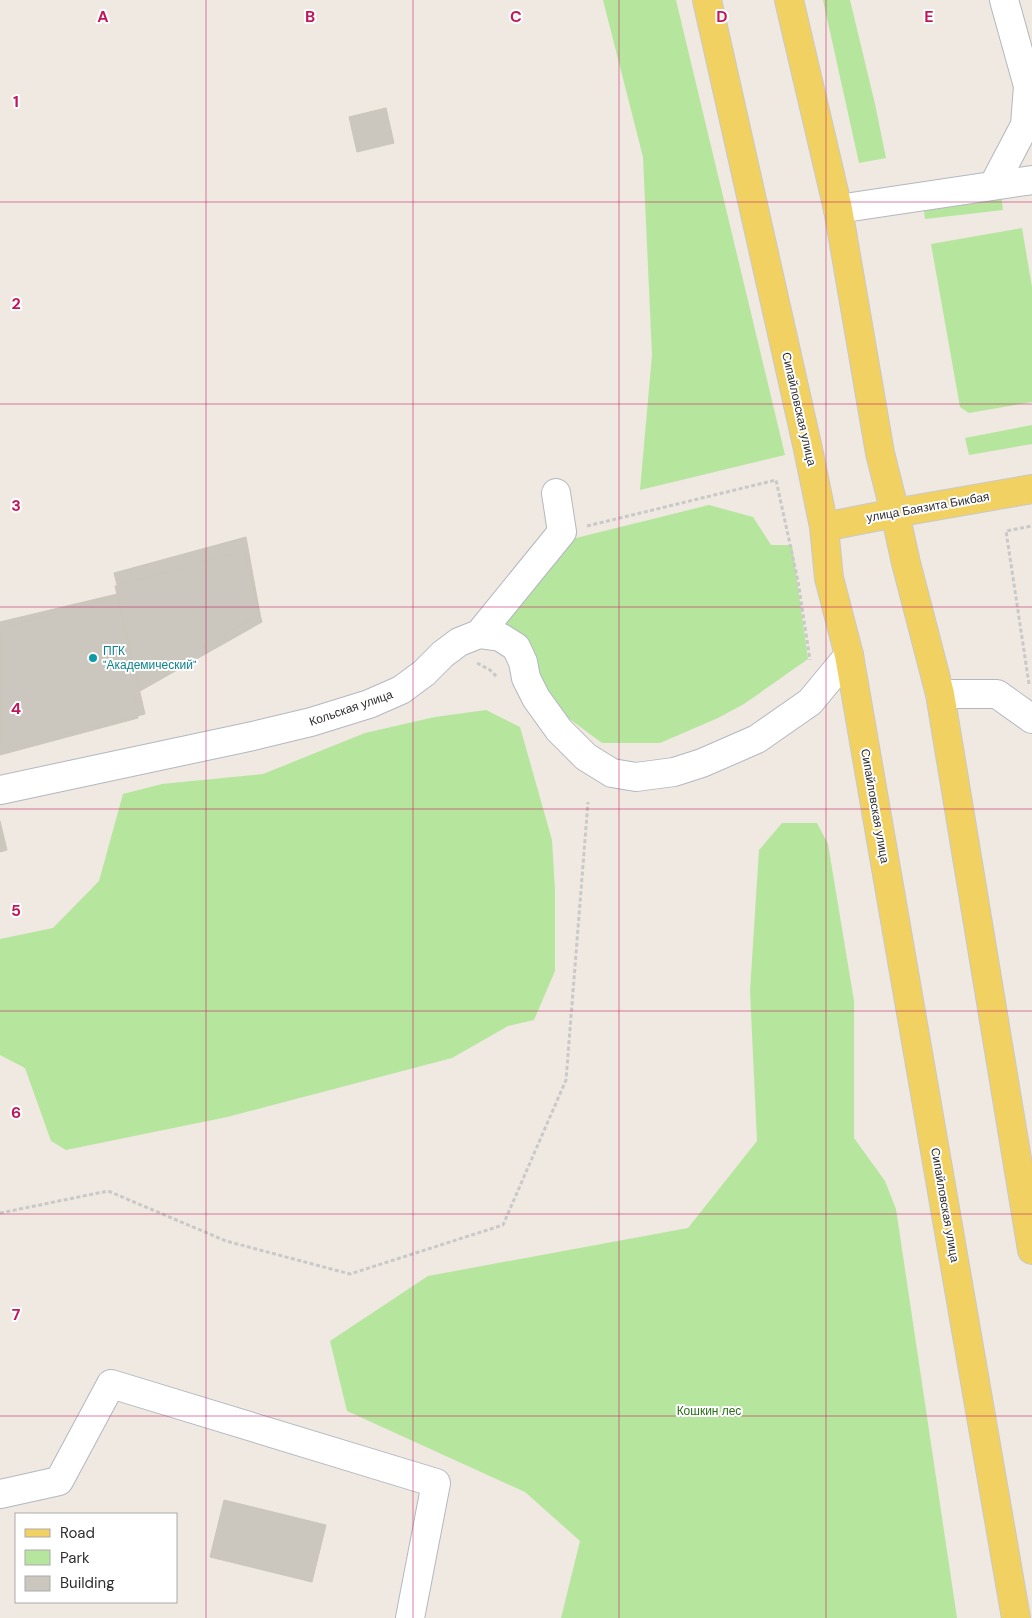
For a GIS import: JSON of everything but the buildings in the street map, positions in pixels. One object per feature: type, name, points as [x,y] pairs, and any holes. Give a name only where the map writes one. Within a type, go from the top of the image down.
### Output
[{"type":"main road","name":"Сипайловская улица","points":[[707,0],[806,439],[824,527],[829,578],[849,655],[1016,1618]]},
{"type":"main road","points":[[789,0],[838,209],[880,453],[940,694],[1032,1250]]},
{"type":"main road","name":"улица Баязита Бикбая","points":[[824,527],[895,512],[1032,489]]},
{"type":"street","points":[[993,186],[1025,125],[1028,86],[1004,0]]},
{"type":"street","points":[[838,209],[1032,182]]},
{"type":"street","points":[[479,634],[562,532],[556,493]]},
{"type":"street","points":[[479,634],[500,637],[516,648],[523,662],[526,678],[536,698],[559,730],[586,757],[612,772],[636,777],[674,772],[731,752],[757,740],[815,697],[849,655]]},
{"type":"street","name":"Кольская улица","points":[[0,790],[253,736],[311,722],[361,706],[401,690],[424,674],[443,654],[460,642],[479,634]]},
{"type":"street","points":[[940,694],[997,694],[1032,719]]},
{"type":"street","points":[[0,1494],[59,1481],[111,1384],[120,1386],[436,1483],[410,1618]]},
{"type":"path","points":[[562,532],[776,480],[798,581],[815,697]]},
{"type":"path","points":[[1029,687],[1006,531],[1032,526]]},
{"type":"path","points":[[470,663],[478,664],[490,670],[503,682]]},
{"type":"path","points":[[0,1213],[108,1191],[226,1241],[350,1274],[504,1225],[566,1080],[588,802]]},
{"type":"green space","points":[[603,0],[676,0],[785,455],[640,490],[652,355],[643,157]]},
{"type":"green space","points":[[823,0],[850,0],[886,158],[859,163]]},
{"type":"green space","points":[[1001,195],[1003,210],[925,219],[923,205]]},
{"type":"green space","points":[[1022,228],[1032,287],[1032,402],[969,413],[960,407],[931,244]]},
{"type":"green space","points":[[1032,425],[1032,444],[969,455],[965,438]]},
{"type":"green space","points":[[709,505],[753,517],[771,545],[792,545],[808,659],[744,704],[718,718],[660,743],[602,743],[556,709],[531,655],[498,625],[568,540]]},
{"type":"green space","points":[[486,710],[520,727],[552,840],[555,890],[555,971],[534,1020],[508,1026],[452,1058],[227,1117],[66,1150],[51,1141],[25,1068],[0,1055],[0,939],[53,928],[99,881],[123,794],[162,784],[263,774],[365,733],[435,717]]},
{"type":"green space","name":"Кошкин лес","points":[[782,823],[817,823],[828,844],[854,1001],[854,1138],[885,1181],[896,1209],[957,1618],[561,1618],[580,1541],[525,1492],[347,1411],[330,1341],[428,1276],[688,1228],[757,1141],[750,991],[759,850]]},
{"type":"place","name":"ПГК \"Академический\"","points":[[93,658]]}]
